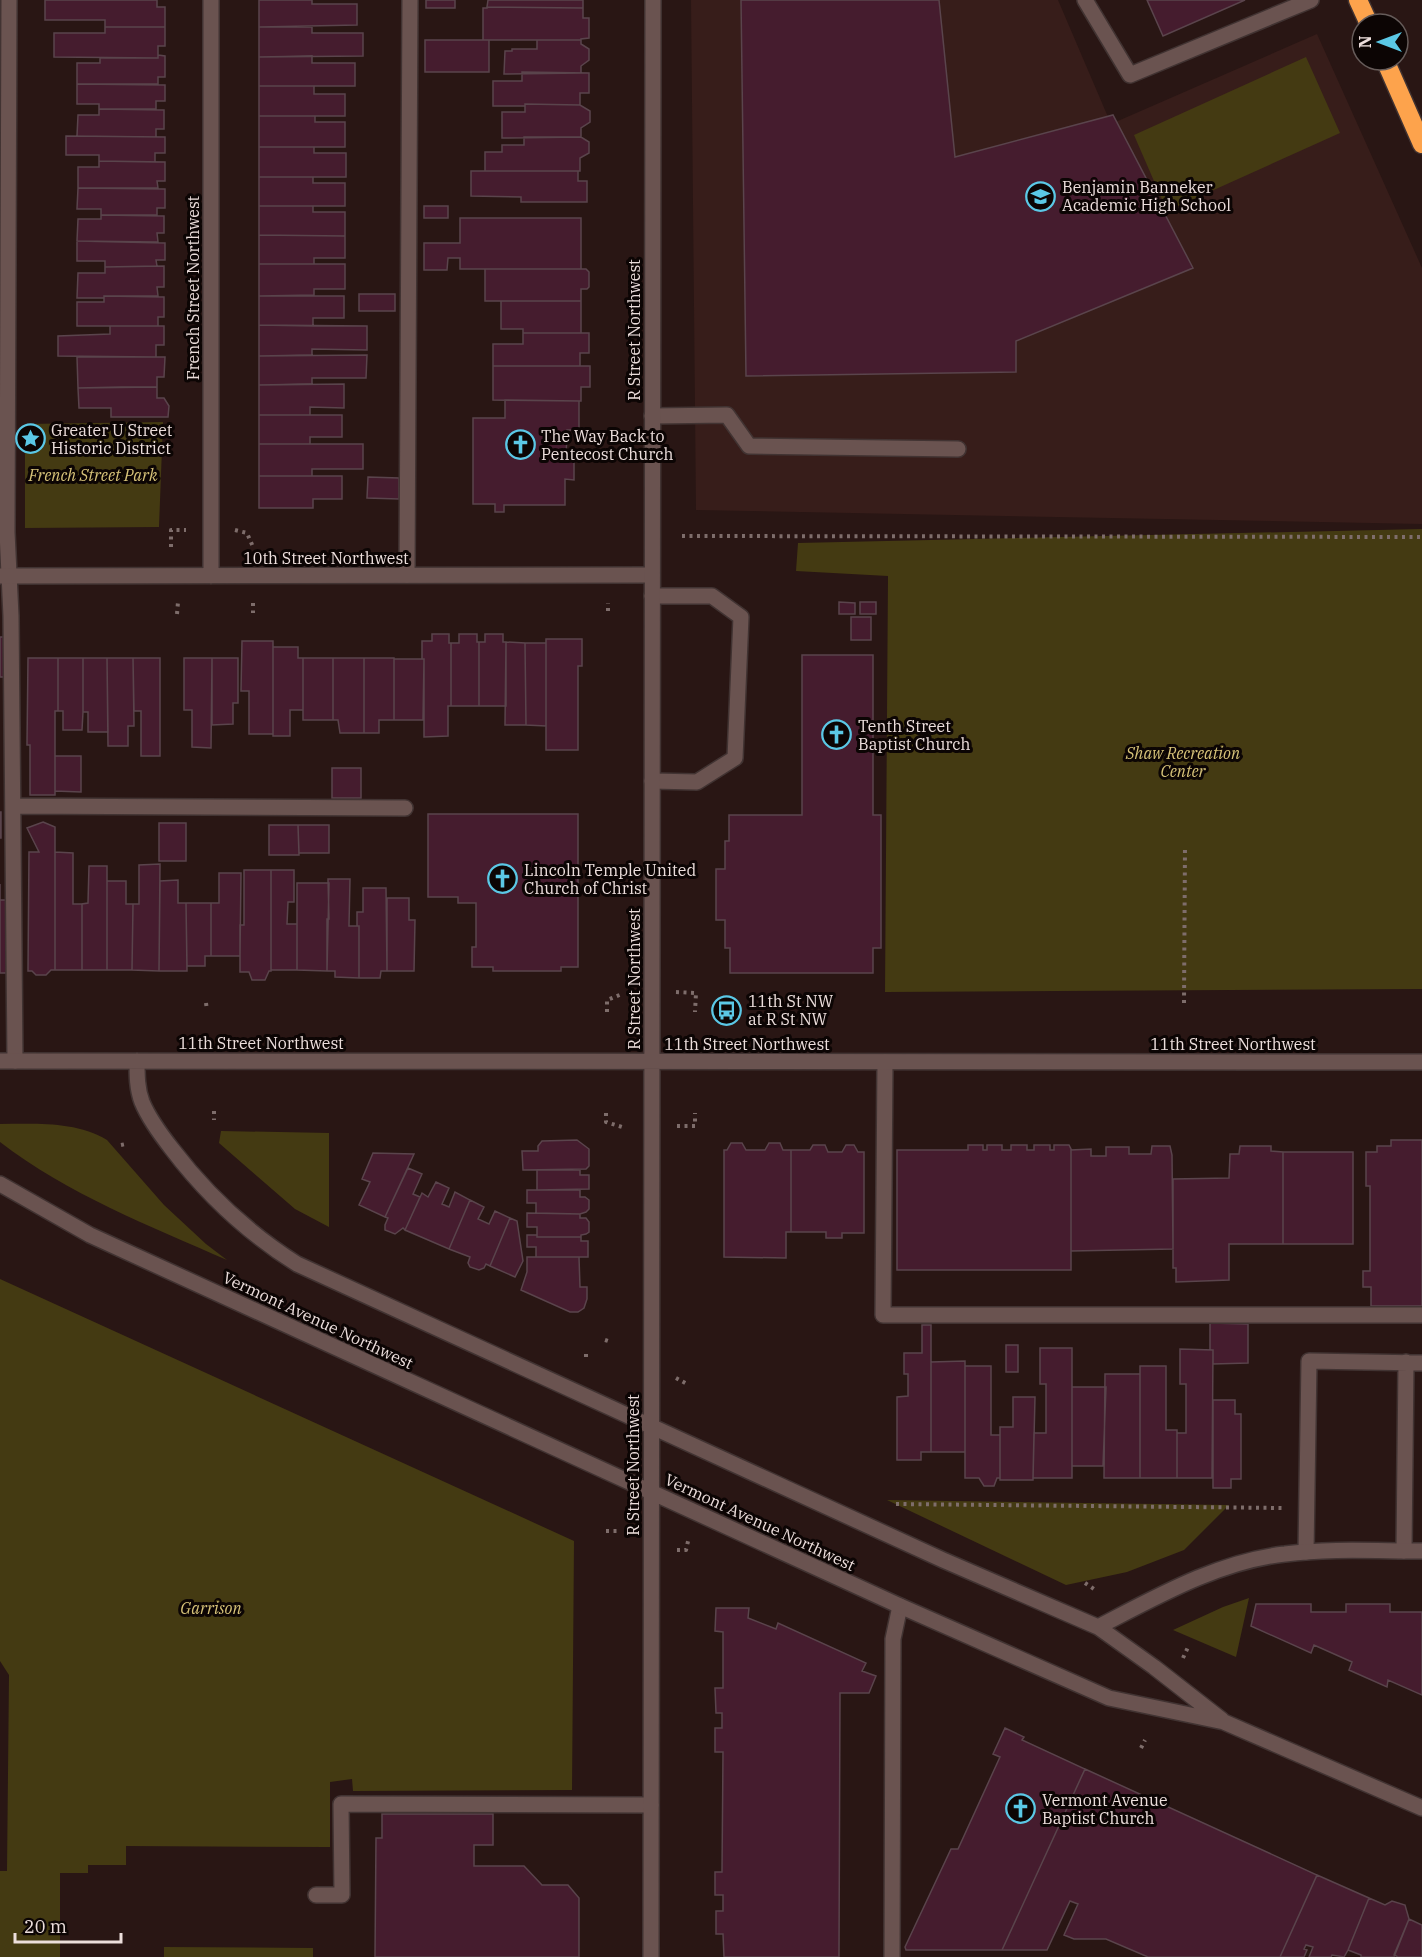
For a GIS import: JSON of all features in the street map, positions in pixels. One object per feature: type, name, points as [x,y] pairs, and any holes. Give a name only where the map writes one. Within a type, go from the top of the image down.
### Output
[{"type":"highway","points":[[1390,72],[1422,144]]},
{"type":"street","points":[[8,1061],[14,806],[5,576],[9,0]]},
{"type":"street","name":"French Street Northwest","points":[[211,0],[211,576]]},
{"type":"street","points":[[407,575],[410,0]]},
{"type":"street","name":"R Street Northwest","points":[[651,1957],[653,0]]},
{"type":"street","points":[[1085,0],[1130,75],[1311,0]]},
{"type":"street","points":[[652,416],[727,415],[749,446],[958,449]]},
{"type":"street","name":"10th Street Northwest","points":[[5,576],[652,575]]},
{"type":"street","points":[[652,596],[712,596],[741,617],[735,758],[697,782],[652,781]]},
{"type":"street","points":[[14,806],[405,807]]},
{"type":"street","name":"11th Street Northwest","points":[[8,1061],[1422,1062]]},
{"type":"street","points":[[137,1061],[142,1102],[160,1134],[219,1204],[238,1223],[277,1252],[317,1275],[943,1560],[1098,1627],[1224,1722]]},
{"type":"street","points":[[885,1062],[883,1315],[1422,1315]]},
{"type":"street","name":"Vermont Avenue Northwest","points":[[0,1184],[90,1235],[900,1606],[1109,1698],[1224,1722],[1422,1808]]},
{"type":"street","points":[[1306,1552],[1309,1361],[1422,1363]]},
{"type":"street","points":[[1404,1551],[1406,1362]]},
{"type":"street","points":[[1098,1627],[1211,1574],[1259,1558],[1306,1552],[1422,1551]]},
{"type":"street","points":[[892,1957],[893,1639],[900,1606]]},
{"type":"street","points":[[316,1895],[342,1895],[341,1804],[651,1805]]},
{"type":"path","points":[[171,548],[171,530],[192,530]]},
{"type":"path","points":[[234,530],[247,533],[253,548]]},
{"type":"path","points":[[682,536],[1422,537]]},
{"type":"path","points":[[177,614],[178,602]]},
{"type":"path","points":[[253,603],[253,614]]},
{"type":"path","points":[[608,603],[608,611]]},
{"type":"path","points":[[1184,1004],[1185,846]]},
{"type":"path","points":[[674,992],[696,993],[695,1012]]},
{"type":"path","points":[[607,1012],[607,1000],[622,994]]},
{"type":"path","points":[[206,1003],[207,1010]]},
{"type":"path","points":[[213,1111],[214,1120]]},
{"type":"path","points":[[606,1113],[606,1122],[622,1126]]},
{"type":"path","points":[[676,1126],[695,1126],[695,1113]]},
{"type":"path","points":[[605,1340],[610,1342]]},
{"type":"path","points":[[675,1377],[687,1384]]},
{"type":"path","points":[[896,1504],[1292,1508]]},
{"type":"path","points":[[606,1531],[621,1531]]},
{"type":"path","points":[[674,1550],[686,1550],[690,1536]]},
{"type":"path","points":[[1085,1583],[1094,1589]]},
{"type":"path","points":[[1183,1658],[1189,1645]]},
{"type":"path","points":[[1141,1748],[1145,1740]]},
{"type":"shaded area","name":"Benjamin Banneker Academic High School","points":[[691,0],[1058,0],[1111,124],[1317,34],[1422,268],[1422,524],[696,510]]},
{"type":"green space","points":[[1306,57],[1340,133],[1167,211],[1134,135]]},
{"type":"green space","name":"French Street Park","points":[[163,422],[159,527],[25,528],[25,424]]},
{"type":"green space","name":"Shaw Recreation Center","points":[[1422,529],[1422,989],[885,992],[888,576],[796,571],[798,543]]},
{"type":"green space","points":[[0,1124],[69,1127],[82,1129],[107,1140],[164,1205],[227,1260],[110,1208],[53,1178],[0,1142]]},
{"type":"green space","points":[[221,1131],[329,1133],[329,1227],[295,1209],[219,1143]]},
{"type":"green space","name":"Garrison","points":[[0,1279],[574,1541],[572,1790],[353,1791],[352,1779],[330,1782],[330,1847],[126,1846],[126,1865],[88,1865],[88,1873],[60,1873],[60,1957],[0,1957],[0,1871],[7,1871],[9,1675],[0,1661]]},
{"type":"green space","points":[[887,1500],[1229,1505],[1184,1550],[1127,1572],[1066,1585]]},
{"type":"green space","points":[[1249,1598],[1236,1657],[1173,1630],[1223,1607]]},
{"type":"green space","points":[[164,1947],[313,1948],[313,1957],[164,1957]]},
{"type":"building","points":[[45,0],[157,0],[157,7],[165,7],[165,27],[105,27],[105,20],[45,20]]},
{"type":"building","points":[[259,0],[312,0],[312,4],[357,4],[357,25],[259,27]]},
{"type":"building","points":[[426,0],[455,0],[455,8],[426,8]]},
{"type":"building","points":[[488,0],[583,0],[583,8],[487,7]]},
{"type":"building","points":[[741,0],[939,0],[955,157],[1113,115],[1193,268],[1016,341],[1016,372],[746,376]]},
{"type":"building","points":[[1147,0],[1245,0],[1163,36]]},
{"type":"building","points":[[483,8],[583,8],[583,18],[589,18],[589,38],[581,40],[483,40]]},
{"type":"building","points":[[105,27],[165,27],[165,46],[158,46],[158,58],[54,57],[54,33],[105,33]]},
{"type":"building","points":[[259,27],[312,27],[312,33],[363,33],[363,56],[259,57]]},
{"type":"building","points":[[425,40],[489,40],[489,72],[425,72]]},
{"type":"building","points":[[537,40],[581,40],[581,44],[589,49],[589,60],[581,66],[581,73],[504,74],[505,51],[537,49]]},
{"type":"building","points":[[158,55],[165,56],[165,77],[158,77],[158,84],[77,84],[77,63],[100,63],[100,58],[158,58]]},
{"type":"building","points":[[312,56],[312,63],[355,63],[355,86],[259,86],[259,57]]},
{"type":"building","points":[[522,72],[589,73],[589,93],[580,93],[580,105],[493,106],[493,81],[522,81]]},
{"type":"building","points":[[77,84],[165,85],[165,101],[156,101],[156,109],[99,109],[99,104],[77,104]]},
{"type":"building","points":[[259,86],[314,86],[314,94],[345,94],[345,116],[259,116]]},
{"type":"building","points":[[525,104],[580,105],[590,111],[590,122],[581,128],[581,137],[502,138],[502,112],[525,112]]},
{"type":"building","points":[[99,109],[164,110],[164,129],[156,129],[156,137],[77,136],[78,115],[99,115]]},
{"type":"building","points":[[259,116],[315,116],[315,122],[345,122],[345,147],[259,147]]},
{"type":"building","points":[[66,136],[165,137],[165,153],[155,153],[155,162],[99,161],[99,155],[66,155]]},
{"type":"building","points":[[524,137],[581,137],[589,142],[589,153],[580,158],[580,171],[485,171],[485,152],[502,152],[502,145],[524,145]]},
{"type":"building","points":[[259,147],[314,147],[314,153],[346,153],[346,177],[259,177]]},
{"type":"building","points":[[99,161],[165,162],[165,181],[157,181],[158,188],[78,188],[78,167],[99,167]]},
{"type":"building","points":[[471,171],[578,171],[578,181],[587,181],[587,202],[521,202],[521,197],[471,196]]},
{"type":"building","points":[[259,177],[313,177],[313,183],[345,183],[345,206],[259,206]]},
{"type":"building","points":[[78,188],[165,189],[165,208],[157,208],[157,215],[101,215],[101,209],[77,209]]},
{"type":"building","points":[[259,206],[313,206],[313,212],[345,212],[345,236],[259,235]]},
{"type":"building","points":[[424,206],[448,206],[448,218],[424,218]]},
{"type":"building","points":[[101,215],[164,216],[164,233],[157,233],[158,242],[77,241],[78,219],[101,219]]},
{"type":"building","points":[[460,218],[581,218],[581,269],[460,269],[460,258],[448,258],[447,270],[424,270],[424,243],[460,243]]},
{"type":"building","points":[[259,235],[345,236],[345,258],[314,258],[314,264],[259,264]]},
{"type":"building","points":[[77,241],[165,243],[165,260],[156,260],[157,266],[105,267],[105,261],[77,261]]},
{"type":"building","points":[[259,264],[345,264],[345,289],[314,289],[314,295],[259,296]]},
{"type":"building","points":[[164,266],[164,287],[157,287],[158,296],[77,298],[78,273],[105,273],[105,267]]},
{"type":"building","points":[[485,269],[586,269],[589,272],[589,287],[581,289],[581,301],[485,301]]},
{"type":"building","points":[[359,294],[395,294],[395,311],[359,311]]},
{"type":"building","points":[[104,296],[164,297],[164,317],[158,317],[158,326],[77,326],[77,302],[104,302]]},
{"type":"building","points":[[259,296],[344,296],[344,318],[313,318],[313,326],[259,325]]},
{"type":"building","points":[[501,301],[581,301],[581,333],[523,333],[523,329],[501,329]]},
{"type":"building","points":[[259,325],[367,326],[367,350],[312,349],[312,355],[259,356]]},
{"type":"building","points":[[110,326],[164,326],[164,345],[156,345],[156,357],[58,356],[58,336],[110,334]]},
{"type":"building","points":[[523,333],[589,333],[589,353],[580,353],[580,366],[493,366],[493,344],[523,344]]},
{"type":"building","points":[[367,355],[366,378],[312,378],[312,384],[259,385],[259,356]]},
{"type":"building","points":[[77,357],[165,357],[164,377],[157,377],[157,387],[78,388]]},
{"type":"building","points":[[493,366],[590,366],[590,387],[581,387],[581,401],[493,400]]},
{"type":"building","points":[[344,384],[344,408],[310,407],[310,415],[259,415],[259,385]]},
{"type":"building","points":[[157,387],[157,398],[164,398],[169,406],[168,417],[111,417],[111,408],[79,408],[78,388]]},
{"type":"building","name":"The Way Back to Pentecost Church","points":[[505,400],[579,401],[579,430],[567,430],[566,459],[574,459],[574,480],[565,479],[565,505],[504,505],[504,512],[495,512],[495,504],[473,504],[473,418],[505,418]]},
{"type":"building","points":[[259,415],[342,415],[342,437],[310,437],[310,444],[259,444]]},
{"type":"building","points":[[259,444],[363,444],[363,469],[312,469],[312,476],[259,476]]},
{"type":"building","points":[[259,476],[342,476],[342,499],[313,499],[313,508],[259,508]]},
{"type":"building","points":[[368,477],[399,478],[399,499],[367,498]]},
{"type":"building","points":[[839,602],[855,603],[855,614],[839,614]]},
{"type":"building","points":[[860,602],[876,602],[876,614],[860,614]]},
{"type":"building","points":[[851,617],[871,617],[871,640],[851,640]]},
{"type":"building","points":[[432,634],[449,634],[451,706],[448,706],[448,736],[424,737],[422,641],[432,641]]},
{"type":"building","points":[[459,634],[477,634],[479,706],[451,706],[451,643],[459,643]]},
{"type":"building","points":[[485,634],[503,634],[503,642],[506,642],[506,706],[479,706],[479,642],[485,642]]},
{"type":"building","points":[[0,637],[5,637],[8,677],[0,677]]},
{"type":"building","points":[[546,639],[582,639],[582,666],[578,666],[578,750],[546,750]]},
{"type":"building","points":[[242,641],[273,641],[273,734],[249,734],[249,691],[241,691]]},
{"type":"building","points":[[506,642],[525,643],[526,725],[505,725]]},
{"type":"building","points":[[525,643],[546,643],[546,726],[526,725]]},
{"type":"building","points":[[273,647],[298,647],[298,658],[303,658],[303,710],[290,710],[290,736],[273,736]]},
{"type":"building","name":"Tenth Street Baptist Church","points":[[802,655],[873,655],[873,815],[881,815],[881,948],[873,948],[873,973],[730,973],[730,948],[725,948],[725,920],[716,920],[716,869],[725,869],[725,841],[729,841],[729,815],[802,815]]},
{"type":"building","points":[[28,658],[58,658],[58,711],[55,711],[55,795],[30,795],[30,745],[27,745]]},
{"type":"building","points":[[58,658],[83,658],[82,730],[63,730],[63,711],[58,711]]},
{"type":"building","points":[[83,658],[107,658],[108,732],[88,732],[88,712],[83,712]]},
{"type":"building","points":[[107,658],[133,658],[134,726],[128,726],[128,746],[108,746]]},
{"type":"building","points":[[133,658],[160,658],[160,756],[141,756],[141,711],[134,711]]},
{"type":"building","points":[[184,658],[212,658],[211,748],[192,747],[192,710],[184,710]]},
{"type":"building","points":[[212,658],[238,658],[238,703],[233,703],[233,724],[212,725]]},
{"type":"building","points":[[303,658],[333,658],[333,720],[303,720]]},
{"type":"building","points":[[333,658],[364,658],[364,733],[340,733],[338,720],[333,720]]},
{"type":"building","points":[[364,658],[394,658],[394,720],[379,720],[379,733],[364,733]]},
{"type":"building","points":[[394,659],[424,659],[423,720],[394,720]]},
{"type":"building","points":[[55,756],[81,756],[81,792],[55,791]]},
{"type":"building","points":[[332,768],[361,768],[361,798],[332,798]]},
{"type":"building","points":[[1,812],[1,838],[0,838]]},
{"type":"building","name":"Lincoln Temple United Church of Christ","points":[[428,814],[578,814],[578,967],[561,967],[561,971],[493,971],[493,967],[472,967],[472,947],[476,947],[476,903],[458,903],[458,897],[428,897]]},
{"type":"building","points":[[43,822],[55,827],[55,970],[51,970],[46,975],[36,975],[28,971],[29,852],[39,852],[27,828]]},
{"type":"building","points":[[159,823],[186,823],[186,861],[159,861]]},
{"type":"building","points":[[269,825],[298,825],[299,855],[269,855]]},
{"type":"building","points":[[298,825],[329,825],[329,853],[299,853]]},
{"type":"building","points":[[55,852],[73,853],[73,904],[82,904],[82,970],[55,970]]},
{"type":"building","points":[[160,864],[159,971],[132,970],[133,904],[139,904],[139,865]]},
{"type":"building","points":[[89,866],[107,866],[107,970],[82,970],[82,904],[88,903]]},
{"type":"building","points":[[244,870],[271,870],[271,971],[265,980],[252,980],[249,972],[240,972],[240,925],[244,925]]},
{"type":"building","points":[[271,870],[294,870],[294,902],[288,902],[287,924],[297,924],[297,970],[271,970]]},
{"type":"building","points":[[219,873],[241,873],[240,956],[211,956],[211,903],[219,903]]},
{"type":"building","points":[[328,879],[350,879],[349,926],[359,926],[359,978],[335,977],[335,971],[327,971]]},
{"type":"building","points":[[178,880],[178,903],[186,903],[187,971],[159,971],[160,881]]},
{"type":"building","points":[[107,881],[126,881],[126,904],[133,904],[132,970],[107,970]]},
{"type":"building","points":[[297,883],[329,883],[327,971],[297,970]]},
{"type":"building","points":[[363,888],[386,888],[387,971],[381,971],[380,978],[359,978],[357,912],[363,912]]},
{"type":"building","points":[[387,898],[409,898],[409,920],[415,920],[414,971],[387,971]]},
{"type":"building","points":[[0,900],[8,900],[8,973],[0,973]]},
{"type":"building","points":[[186,903],[211,903],[211,956],[205,956],[205,966],[187,966]]},
{"type":"building","points":[[577,1140],[589,1149],[589,1166],[586,1169],[523,1170],[522,1151],[538,1151],[538,1146],[542,1141]]},
{"type":"building","points":[[1391,1140],[1422,1140],[1422,1306],[1371,1306],[1371,1287],[1363,1287],[1363,1271],[1370,1271],[1370,1186],[1366,1186],[1366,1152],[1377,1152],[1377,1146],[1391,1146]]},
{"type":"building","points":[[731,1143],[742,1143],[746,1150],[765,1150],[769,1143],[780,1143],[783,1150],[791,1150],[791,1232],[786,1232],[786,1258],[724,1257],[724,1150],[727,1150]]},
{"type":"building","points":[[813,1145],[825,1145],[828,1152],[842,1152],[846,1145],[854,1145],[858,1152],[864,1152],[864,1233],[842,1233],[842,1238],[826,1238],[826,1232],[791,1232],[791,1150],[810,1150]]},
{"type":"building","points":[[968,1145],[983,1145],[983,1150],[987,1150],[987,1145],[1002,1145],[1002,1150],[1011,1150],[1011,1145],[1027,1145],[1027,1150],[1034,1150],[1034,1145],[1050,1145],[1050,1150],[1054,1150],[1054,1145],[1069,1145],[1071,1149],[1071,1270],[897,1270],[897,1150],[968,1150]]},
{"type":"building","points":[[1152,1146],[1170,1146],[1172,1155],[1173,1249],[1071,1251],[1071,1150],[1091,1149],[1091,1156],[1106,1156],[1106,1147],[1129,1147],[1129,1154],[1151,1154]]},
{"type":"building","points":[[1240,1146],[1271,1146],[1271,1151],[1283,1152],[1283,1244],[1229,1244],[1229,1280],[1176,1282],[1176,1268],[1173,1268],[1173,1179],[1229,1178],[1230,1154],[1239,1154]]},
{"type":"building","points":[[1283,1152],[1353,1152],[1353,1244],[1283,1244]]},
{"type":"building","points":[[373,1153],[414,1154],[385,1217],[359,1205],[370,1182],[362,1179]]},
{"type":"building","points":[[408,1168],[422,1174],[413,1194],[420,1197],[405,1230],[403,1228],[395,1234],[385,1230],[388,1218],[385,1217]]},
{"type":"building","points":[[537,1170],[580,1170],[580,1175],[589,1175],[589,1189],[537,1190]]},
{"type":"building","points":[[436,1182],[449,1188],[442,1204],[449,1207],[455,1192],[470,1200],[449,1249],[405,1230],[422,1193],[428,1197]]},
{"type":"building","points":[[527,1190],[580,1190],[580,1197],[589,1200],[589,1209],[580,1214],[536,1213],[536,1203],[527,1203]]},
{"type":"building","points":[[470,1200],[484,1207],[478,1219],[489,1224],[495,1211],[510,1218],[490,1266],[486,1264],[479,1270],[470,1267],[468,1263],[470,1257],[449,1249]]},
{"type":"building","points":[[527,1213],[580,1214],[580,1218],[586,1218],[589,1222],[589,1232],[581,1237],[537,1237],[537,1227],[527,1227]]},
{"type":"building","points":[[510,1218],[517,1221],[523,1261],[515,1277],[490,1266]]},
{"type":"building","points":[[527,1235],[581,1237],[581,1241],[588,1241],[588,1257],[536,1257],[536,1247],[527,1247]]},
{"type":"building","points":[[527,1257],[579,1257],[580,1287],[587,1287],[584,1308],[578,1312],[570,1312],[521,1290],[527,1272]]},
{"type":"building","points":[[1210,1323],[1248,1324],[1248,1363],[1213,1364],[1213,1350],[1210,1350]]},
{"type":"building","points":[[922,1325],[931,1325],[931,1452],[921,1452],[921,1460],[897,1460],[897,1397],[908,1396],[908,1374],[904,1374],[904,1353],[922,1353]]},
{"type":"building","points":[[1006,1345],[1018,1345],[1018,1372],[1006,1372]]},
{"type":"building","points":[[1040,1348],[1072,1348],[1072,1478],[1033,1478],[1034,1433],[1046,1433],[1046,1384],[1040,1384]]},
{"type":"building","points":[[1180,1349],[1213,1350],[1212,1478],[1177,1478],[1177,1433],[1186,1433],[1186,1384],[1180,1384]]},
{"type":"building","points":[[965,1361],[965,1452],[931,1452],[931,1362]]},
{"type":"building","points":[[965,1366],[991,1366],[991,1435],[1000,1435],[1000,1478],[997,1478],[994,1486],[984,1486],[979,1478],[965,1478]]},
{"type":"building","points":[[1140,1366],[1166,1366],[1166,1430],[1177,1430],[1177,1478],[1140,1478]]},
{"type":"building","points":[[1105,1374],[1140,1374],[1140,1478],[1104,1478]]},
{"type":"building","points":[[1072,1387],[1106,1387],[1103,1466],[1072,1466]]},
{"type":"building","points":[[1013,1397],[1035,1397],[1033,1480],[1000,1480],[1000,1427],[1013,1427]]},
{"type":"building","points":[[1213,1400],[1235,1400],[1235,1414],[1241,1414],[1241,1479],[1231,1479],[1231,1488],[1213,1488]]},
{"type":"building","points":[[1256,1604],[1311,1604],[1311,1612],[1346,1612],[1346,1604],[1390,1604],[1390,1612],[1422,1612],[1422,1695],[1388,1680],[1387,1687],[1349,1670],[1352,1662],[1314,1645],[1311,1653],[1251,1626]]},
{"type":"building","points":[[716,1608],[749,1608],[748,1618],[776,1629],[778,1623],[866,1663],[862,1671],[876,1676],[869,1693],[840,1693],[839,1957],[724,1957],[723,1934],[716,1934],[716,1911],[723,1911],[723,1895],[715,1895],[715,1872],[722,1872],[723,1752],[715,1752],[715,1728],[722,1728],[722,1713],[716,1713],[715,1688],[723,1688],[723,1632],[715,1631]]},
{"type":"building","name":"Vermont Avenue Baptist Church","points":[[1005,1728],[1024,1737],[1022,1740],[1085,1769],[1002,1950],[906,1950],[905,1947],[951,1849],[958,1849],[1000,1757],[993,1754]]},
{"type":"building","points":[[1085,1769],[1317,1875],[1280,1957],[1148,1957],[1106,1939],[1074,1939],[1064,1935],[1078,1904],[1070,1901],[1047,1950],[1002,1950]]},
{"type":"building","points":[[382,1814],[493,1814],[493,1845],[474,1845],[474,1866],[524,1866],[542,1885],[568,1885],[579,1898],[579,1957],[375,1957],[376,1838],[382,1838]]},
{"type":"building","points":[[1317,1875],[1369,1898],[1348,1950],[1344,1957],[1332,1955],[1331,1957],[1309,1957],[1313,1947],[1306,1945],[1304,1949],[1307,1950],[1304,1957],[1280,1957]]},
{"type":"building","points":[[1369,1898],[1385,1905],[1392,1901],[1405,1905],[1409,1919],[1394,1957],[1361,1957],[1348,1950]]},
{"type":"building","points":[[1409,1919],[1422,1925],[1422,1957],[1394,1955]]},
{"type":"place","name":"Benjamin Banneker Academic High School","points":[[1041,196]]},
{"type":"place","name":"Greater U Street Historic District","points":[[30,439]]},
{"type":"place","name":"The Way Back to Pentecost Church","points":[[520,445]]},
{"type":"place","name":"Tenth Street Baptist Church","points":[[837,735]]},
{"type":"place","name":"Lincoln Temple United Church of Christ","points":[[503,879]]},
{"type":"place","name":"11th St NW at R St NW","points":[[727,1010]]},
{"type":"place","name":"Vermont Avenue Baptist Church","points":[[1021,1809]]}]
